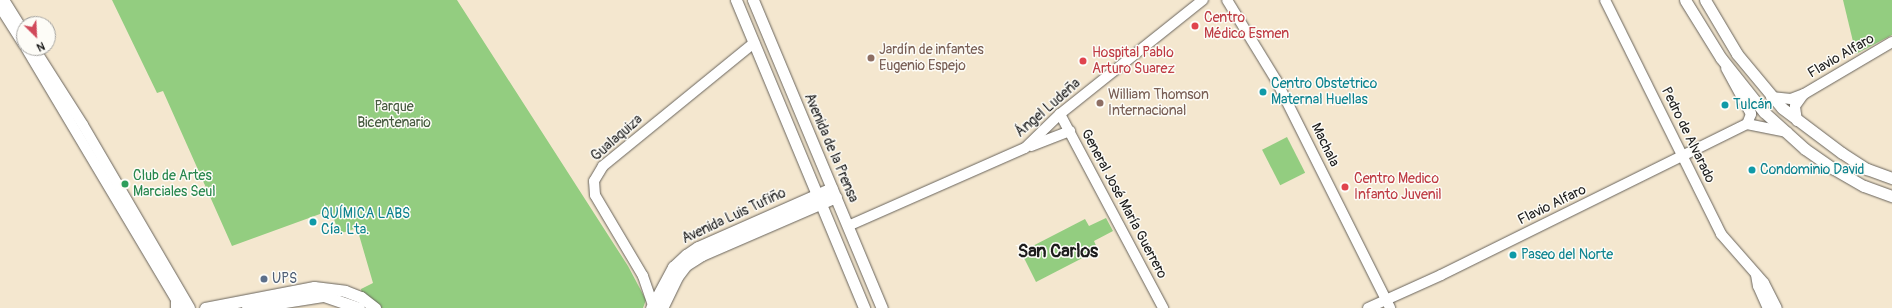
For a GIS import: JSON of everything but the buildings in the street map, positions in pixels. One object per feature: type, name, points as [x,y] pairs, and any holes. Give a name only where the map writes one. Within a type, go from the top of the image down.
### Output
[{"type":"main road","points":[[736,0],[864,308]]},
{"type":"main road","name":"Avenida de la Prensa","points":[[753,0],[882,308]]},
{"type":"main road","points":[[1685,0],[1721,58],[1764,112],[1834,169],[1864,186],[1892,196]]},
{"type":"main road","points":[[1705,0],[1737,54],[1772,97],[1797,121],[1822,140],[1867,169],[1892,178]]},
{"type":"main road","name":"Avenida Luis Tufiño","points":[[655,307],[686,265],[702,255],[834,193]]},
{"type":"main road","points":[[246,308],[298,288],[327,287],[361,297],[375,308]]},
{"type":"main road","points":[[205,308],[273,298],[324,296],[358,308]]},
{"type":"street","points":[[4,0],[16,19]]},
{"type":"street","name":"Ángel Ludeña","points":[[848,226],[1025,148],[1060,114],[1203,0]]},
{"type":"street","name":"Machala","points":[[1227,0],[1276,80],[1388,304]]},
{"type":"street","name":"Pedro de Alvarado","points":[[1605,0],[1721,234],[1764,283],[1777,308]]},
{"type":"street","points":[[0,8],[16,33]]},
{"type":"street","name":"Flavio Alfaro","points":[[1772,97],[1789,99],[1804,94],[1892,42]]},
{"type":"street","name":"Gualaquiza","points":[[655,307],[643,276],[597,200],[594,181],[603,166],[754,43]]},
{"type":"street","points":[[30,56],[178,306]]},
{"type":"street","points":[[39,56],[190,308]]},
{"type":"street","points":[[1721,58],[1751,114],[1747,124],[1787,132]]},
{"type":"street","name":"Flavio Alfaro","points":[[1797,121],[1795,106],[1804,94]]},
{"type":"street","name":"General José María Guerrero","points":[[1060,114],[1070,130],[1163,308]]},
{"type":"street","name":"Flavio Alfaro","points":[[1368,308],[1388,304],[1747,124]]},
{"type":"street","points":[[1025,148],[1070,130]]},
{"type":"street","name":"Pedro de Alvarado","points":[[1756,275],[1758,286],[1768,308]]},
{"type":"green space","name":"Parque Bicentenario","points":[[112,0],[457,0],[628,266],[646,300],[643,308],[381,308],[362,294],[361,289],[373,283],[357,228],[339,234],[331,210],[232,246],[163,91],[157,93]]},
{"type":"green space","points":[[1843,0],[1892,0],[1892,35],[1856,54]]},
{"type":"green space","points":[[1287,137],[1305,173],[1280,185],[1262,150]]},
{"type":"green space","points":[[1106,218],[1113,231],[1094,241],[1098,250],[1036,282],[1021,252],[1085,219],[1089,226]]},
{"type":"place","name":"Centro Médico Esmen","points":[[1195,26]]},
{"type":"place","name":"Jardín de infantes Eugenio Espejo","points":[[871,58]]},
{"type":"place","name":"Hospital Pablo Arturo Suarez","points":[[1083,61]]},
{"type":"place","name":"Centro Obstetrico Maternal Huellas","points":[[1263,92]]},
{"type":"place","name":"William Thomson Internacional","points":[[1100,103]]},
{"type":"place","name":"Tulcán","points":[[1725,105]]},
{"type":"place","name":"Condominio David","points":[[1752,170]]},
{"type":"place","name":"Club de Artes Marciales Seul","points":[[125,184]]},
{"type":"place","name":"Centro Medico Infanto Juvenil","points":[[1345,187]]},
{"type":"place","name":"QUÍMICA LABS Cía. Lta.","points":[[313,222]]},
{"type":"place","name":"Paseo del Norte","points":[[1513,255]]},
{"type":"place","name":"UPS","points":[[264,279]]},
{"type":"district","name":"San Carlos","points":[[1058,252]]}]
